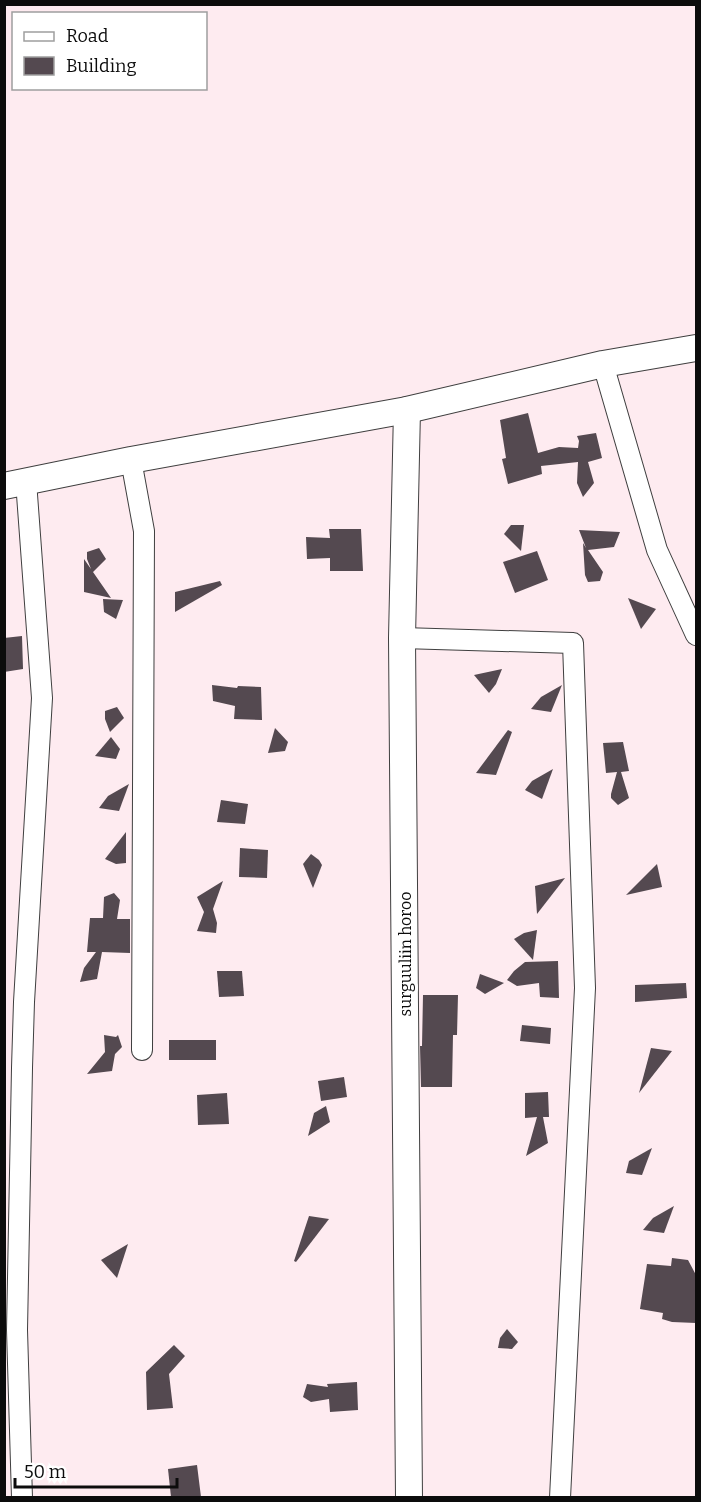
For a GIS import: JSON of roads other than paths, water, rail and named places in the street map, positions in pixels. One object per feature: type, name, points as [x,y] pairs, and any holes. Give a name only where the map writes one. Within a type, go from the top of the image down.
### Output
[{"type":"street","points":[[22,1497],[17,1330],[22,1080],[24,1002],[42,699],[15,484],[130,460],[406,410],[603,364],[696,348]]},
{"type":"street","points":[[603,364],[657,550],[696,635]]},
{"type":"street","name":"surguuliin horoo","points":[[406,410],[402,638],[409,1497]]},
{"type":"street","points":[[130,460],[144,531],[142,1050]]},
{"type":"street","points":[[402,638],[573,644],[585,988],[560,1497]]}]
